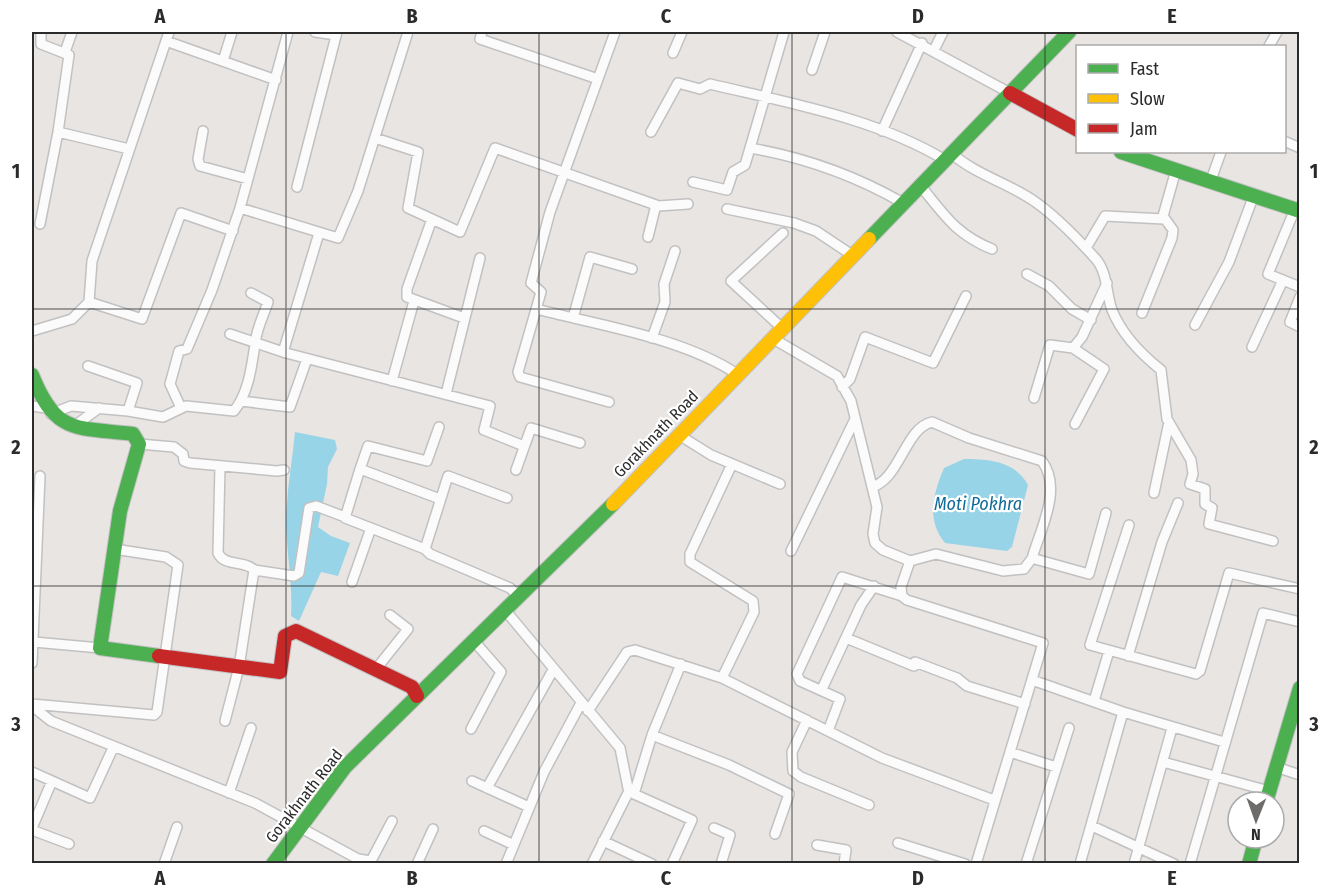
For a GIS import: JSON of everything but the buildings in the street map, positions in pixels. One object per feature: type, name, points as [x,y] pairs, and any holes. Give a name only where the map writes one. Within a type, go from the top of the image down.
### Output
[{"type":"main road","name":"Gorakhnath Road","points":[[273,864],[345,766],[519,597],[679,435],[919,184],[1069,32]]},
{"type":"main road","points":[[1010,93],[1076,129]]},
{"type":"main road","points":[[1123,153],[1297,210]]},
{"type":"main road","points":[[32,375],[49,411],[73,427],[133,434],[139,444],[120,511],[100,648],[281,671],[285,636],[289,632],[296,631],[412,687],[417,696]]},
{"type":"main road","points":[[1269,790],[1298,698]]},
{"type":"street","points":[[40,224],[58,132],[69,55],[41,44],[41,32]]},
{"type":"street","points":[[65,52],[72,32]]},
{"type":"street","points":[[223,61],[232,32]]},
{"type":"street","points":[[181,408],[170,384],[179,351],[187,350],[233,231],[288,32]]},
{"type":"street","points":[[297,187],[337,33],[315,32]]},
{"type":"street","points":[[240,208],[341,237],[408,32]]},
{"type":"street","points":[[482,32],[480,39],[598,79]]},
{"type":"street","points":[[609,402],[518,375],[541,289],[531,283],[550,212],[615,32]]},
{"type":"street","points":[[673,53],[682,32]]},
{"type":"street","points":[[693,182],[728,189],[733,172],[745,165],[784,32]]},
{"type":"street","points":[[812,70],[825,32]]},
{"type":"street","points":[[897,32],[1010,93]]},
{"type":"street","points":[[934,50],[943,32]]},
{"type":"street","points":[[32,331],[72,320],[89,302],[92,261],[167,36],[223,61],[276,80]]},
{"type":"street","points":[[882,131],[921,43]]},
{"type":"street","points":[[651,132],[679,82],[698,88],[710,84],[882,131],[948,157],[1030,198],[1098,261],[1107,283],[1112,310],[1137,351],[1161,370],[1169,422],[1154,493]]},
{"type":"street","points":[[203,131],[198,159],[200,166],[248,179]]},
{"type":"street","points":[[58,132],[129,149]]},
{"type":"street","points":[[375,138],[418,152],[407,207],[462,231],[495,148],[658,206],[688,204]]},
{"type":"street","points":[[750,148],[783,154],[822,167],[881,191],[903,203]]},
{"type":"street","points":[[1210,180],[1221,153]]},
{"type":"street","points":[[1164,219],[1176,170]]},
{"type":"street","points":[[919,184],[955,229],[972,241],[992,249]]},
{"type":"street","points":[[1195,325],[1228,262],[1254,195]]},
{"type":"street","points":[[648,237],[658,206]]},
{"type":"street","points":[[727,209],[794,223],[816,231],[852,255]]},
{"type":"street","points":[[1297,210],[1269,275],[1299,287]]},
{"type":"street","points":[[89,302],[142,319],[181,213],[233,231]]},
{"type":"street","points":[[1086,249],[1105,216],[1164,219],[1169,222],[1173,230],[1172,238],[1142,313]]},
{"type":"street","points":[[432,219],[407,289],[407,297],[464,318]]},
{"type":"street","points":[[286,353],[284,349],[319,232]]},
{"type":"street","points":[[783,232],[731,281],[777,333],[837,376],[851,401],[855,419],[872,487],[877,507],[873,534],[875,543],[883,550],[910,561],[936,554],[1003,571],[1024,569],[1033,557],[1050,497],[1049,475],[1039,458],[969,438],[933,422],[928,423],[913,438],[885,481],[872,487]]},
{"type":"street","points":[[652,338],[665,302],[664,284],[675,251]]},
{"type":"street","points":[[573,318],[590,257],[632,269]]},
{"type":"street","points":[[446,394],[480,258]]},
{"type":"street","points":[[1027,274],[1055,290],[1072,309],[1091,320]]},
{"type":"street","points":[[1252,347],[1283,280]]},
{"type":"street","points":[[1073,348],[1091,320],[1107,283]]},
{"type":"street","points":[[32,406],[49,411],[71,406],[166,417],[186,406],[231,412],[241,401],[268,302],[251,293]]},
{"type":"street","points":[[842,387],[850,379],[865,337],[933,363],[966,296]]},
{"type":"street","points":[[1299,297],[1290,320],[1299,327]]},
{"type":"street","points":[[392,381],[414,301]]},
{"type":"street","points":[[536,309],[652,338],[722,364],[737,374]]},
{"type":"street","points":[[230,334],[286,353],[490,406],[484,430],[524,446]]},
{"type":"street","points":[[1034,399],[1050,345],[1073,348],[1104,369],[1075,424]]},
{"type":"street","points":[[241,401],[290,407],[307,358]]},
{"type":"street","points":[[88,366],[137,383],[128,411]]},
{"type":"street","points":[[73,427],[99,408]]},
{"type":"street","points":[[791,551],[855,419]]},
{"type":"street","points":[[1169,422],[1191,460],[1191,484],[1204,489],[1205,504],[1212,508],[1209,524],[1273,541]]},
{"type":"street","points":[[345,517],[368,446],[427,461],[439,427]]},
{"type":"street","points":[[516,470],[532,428],[580,443]]},
{"type":"street","points":[[679,435],[711,455],[780,484]]},
{"type":"street","points":[[139,444],[174,447],[183,454],[184,461],[284,470]]},
{"type":"street","points":[[723,678],[754,612],[753,601],[690,562],[690,554],[732,464]]},
{"type":"street","points":[[220,466],[218,553],[225,560],[251,566],[254,570],[294,576],[299,573],[309,508],[316,506],[425,549],[430,554],[510,588],[519,597]]},
{"type":"street","points":[[360,470],[440,499]]},
{"type":"street","points":[[32,663],[35,525],[40,476]]},
{"type":"street","points":[[425,549],[448,476],[507,498]]},
{"type":"street","points":[[1128,656],[1162,542],[1178,503]]},
{"type":"street","points":[[1033,557],[1089,574],[1106,513]]},
{"type":"street","points":[[1129,525],[1089,642],[1090,645],[1198,673],[1229,573],[1299,589]]},
{"type":"street","points":[[352,582],[371,528]]},
{"type":"street","points":[[32,705],[154,715],[157,712],[167,657],[178,565],[166,557],[114,549]]},
{"type":"street","points":[[902,596],[902,587],[910,561]]},
{"type":"street","points":[[225,721],[239,667],[254,570]]},
{"type":"street","points":[[828,731],[841,701],[822,689],[800,681],[797,674],[842,577],[1042,642],[1043,646],[976,864]]},
{"type":"street","points":[[822,689],[874,586]]},
{"type":"street","points":[[505,610],[620,748],[631,792]]},
{"type":"street","points":[[1190,864],[1263,613],[1299,622]]},
{"type":"street","points":[[376,669],[408,629],[390,615]]},
{"type":"street","points":[[846,638],[957,678],[966,686],[1025,704]]},
{"type":"street","points":[[471,729],[501,672],[474,641]]},
{"type":"street","points":[[34,642],[100,648]]},
{"type":"street","points":[[588,711],[630,650],[723,678],[882,758],[994,800]]},
{"type":"street","points":[[1094,701],[1109,651]]},
{"type":"street","points":[[592,864],[631,792],[681,664]]},
{"type":"street","points":[[487,788],[553,670]]},
{"type":"street","points":[[1032,680],[1172,728],[1224,742]]},
{"type":"street","points":[[506,864],[544,772],[581,703]]},
{"type":"street","points":[[32,705],[51,722],[255,803],[339,851],[375,862],[392,821]]},
{"type":"street","points":[[1080,864],[1123,712]]},
{"type":"street","points":[[807,720],[792,752],[794,771],[801,777],[869,805]]},
{"type":"street","points":[[229,793],[251,728]]},
{"type":"street","points":[[1026,864],[1069,728]]},
{"type":"street","points":[[1134,864],[1172,728]]},
{"type":"street","points":[[652,735],[729,765],[789,794]]},
{"type":"street","points":[[32,772],[90,798],[113,748]]},
{"type":"street","points":[[1010,752],[1056,767]]},
{"type":"street","points":[[1163,762],[1248,790]]},
{"type":"street","points":[[1276,767],[1299,775]]},
{"type":"street","points":[[776,834],[789,794],[801,777]]},
{"type":"street","points":[[52,781],[32,829],[69,844]]},
{"type":"street","points":[[472,781],[529,807]]},
{"type":"street","points":[[631,792],[692,820],[672,864]]},
{"type":"street","points":[[1092,826],[1174,864]]},
{"type":"street","points":[[164,864],[177,827]]},
{"type":"street","points":[[714,828],[730,835],[721,864]]},
{"type":"street","points":[[417,864],[433,829]]},
{"type":"street","points":[[484,831],[514,845]]},
{"type":"street","points":[[603,841],[652,864]]},
{"type":"street","points":[[898,843],[964,864]]},
{"type":"street","points":[[817,845],[846,850],[844,864]]},
{"type":"water","points":[[295,432],[335,440],[337,449],[328,467],[327,484],[318,527],[331,536],[350,543],[338,576],[321,572],[299,621],[291,616],[286,525]]},
{"type":"water","name":"Moti Pokhra","points":[[964,459],[992,461],[1009,466],[1023,477],[1028,485],[1012,547],[1007,551],[945,543],[939,534],[933,516],[937,487],[944,468]]},
{"type":"traffic: fast","points":[[869,239],[1069,32]]},
{"type":"traffic: fast","points":[[1124,153],[1300,211]]},
{"type":"traffic: fast","points":[[32,375],[50,409],[59,418],[82,428],[133,434],[139,444],[120,511],[100,648],[159,656]]},
{"type":"traffic: fast","points":[[273,864],[345,767],[613,504]]},
{"type":"traffic: fast","points":[[1270,790],[1300,688]]},
{"type":"traffic: fast","points":[[1249,864],[1253,850]]},
{"type":"traffic: slow","points":[[613,504],[869,239]]},
{"type":"traffic: jam","points":[[1010,93],[1076,129]]},
{"type":"traffic: jam","points":[[159,656],[280,672],[285,636],[296,631],[412,687],[417,696]]}]
